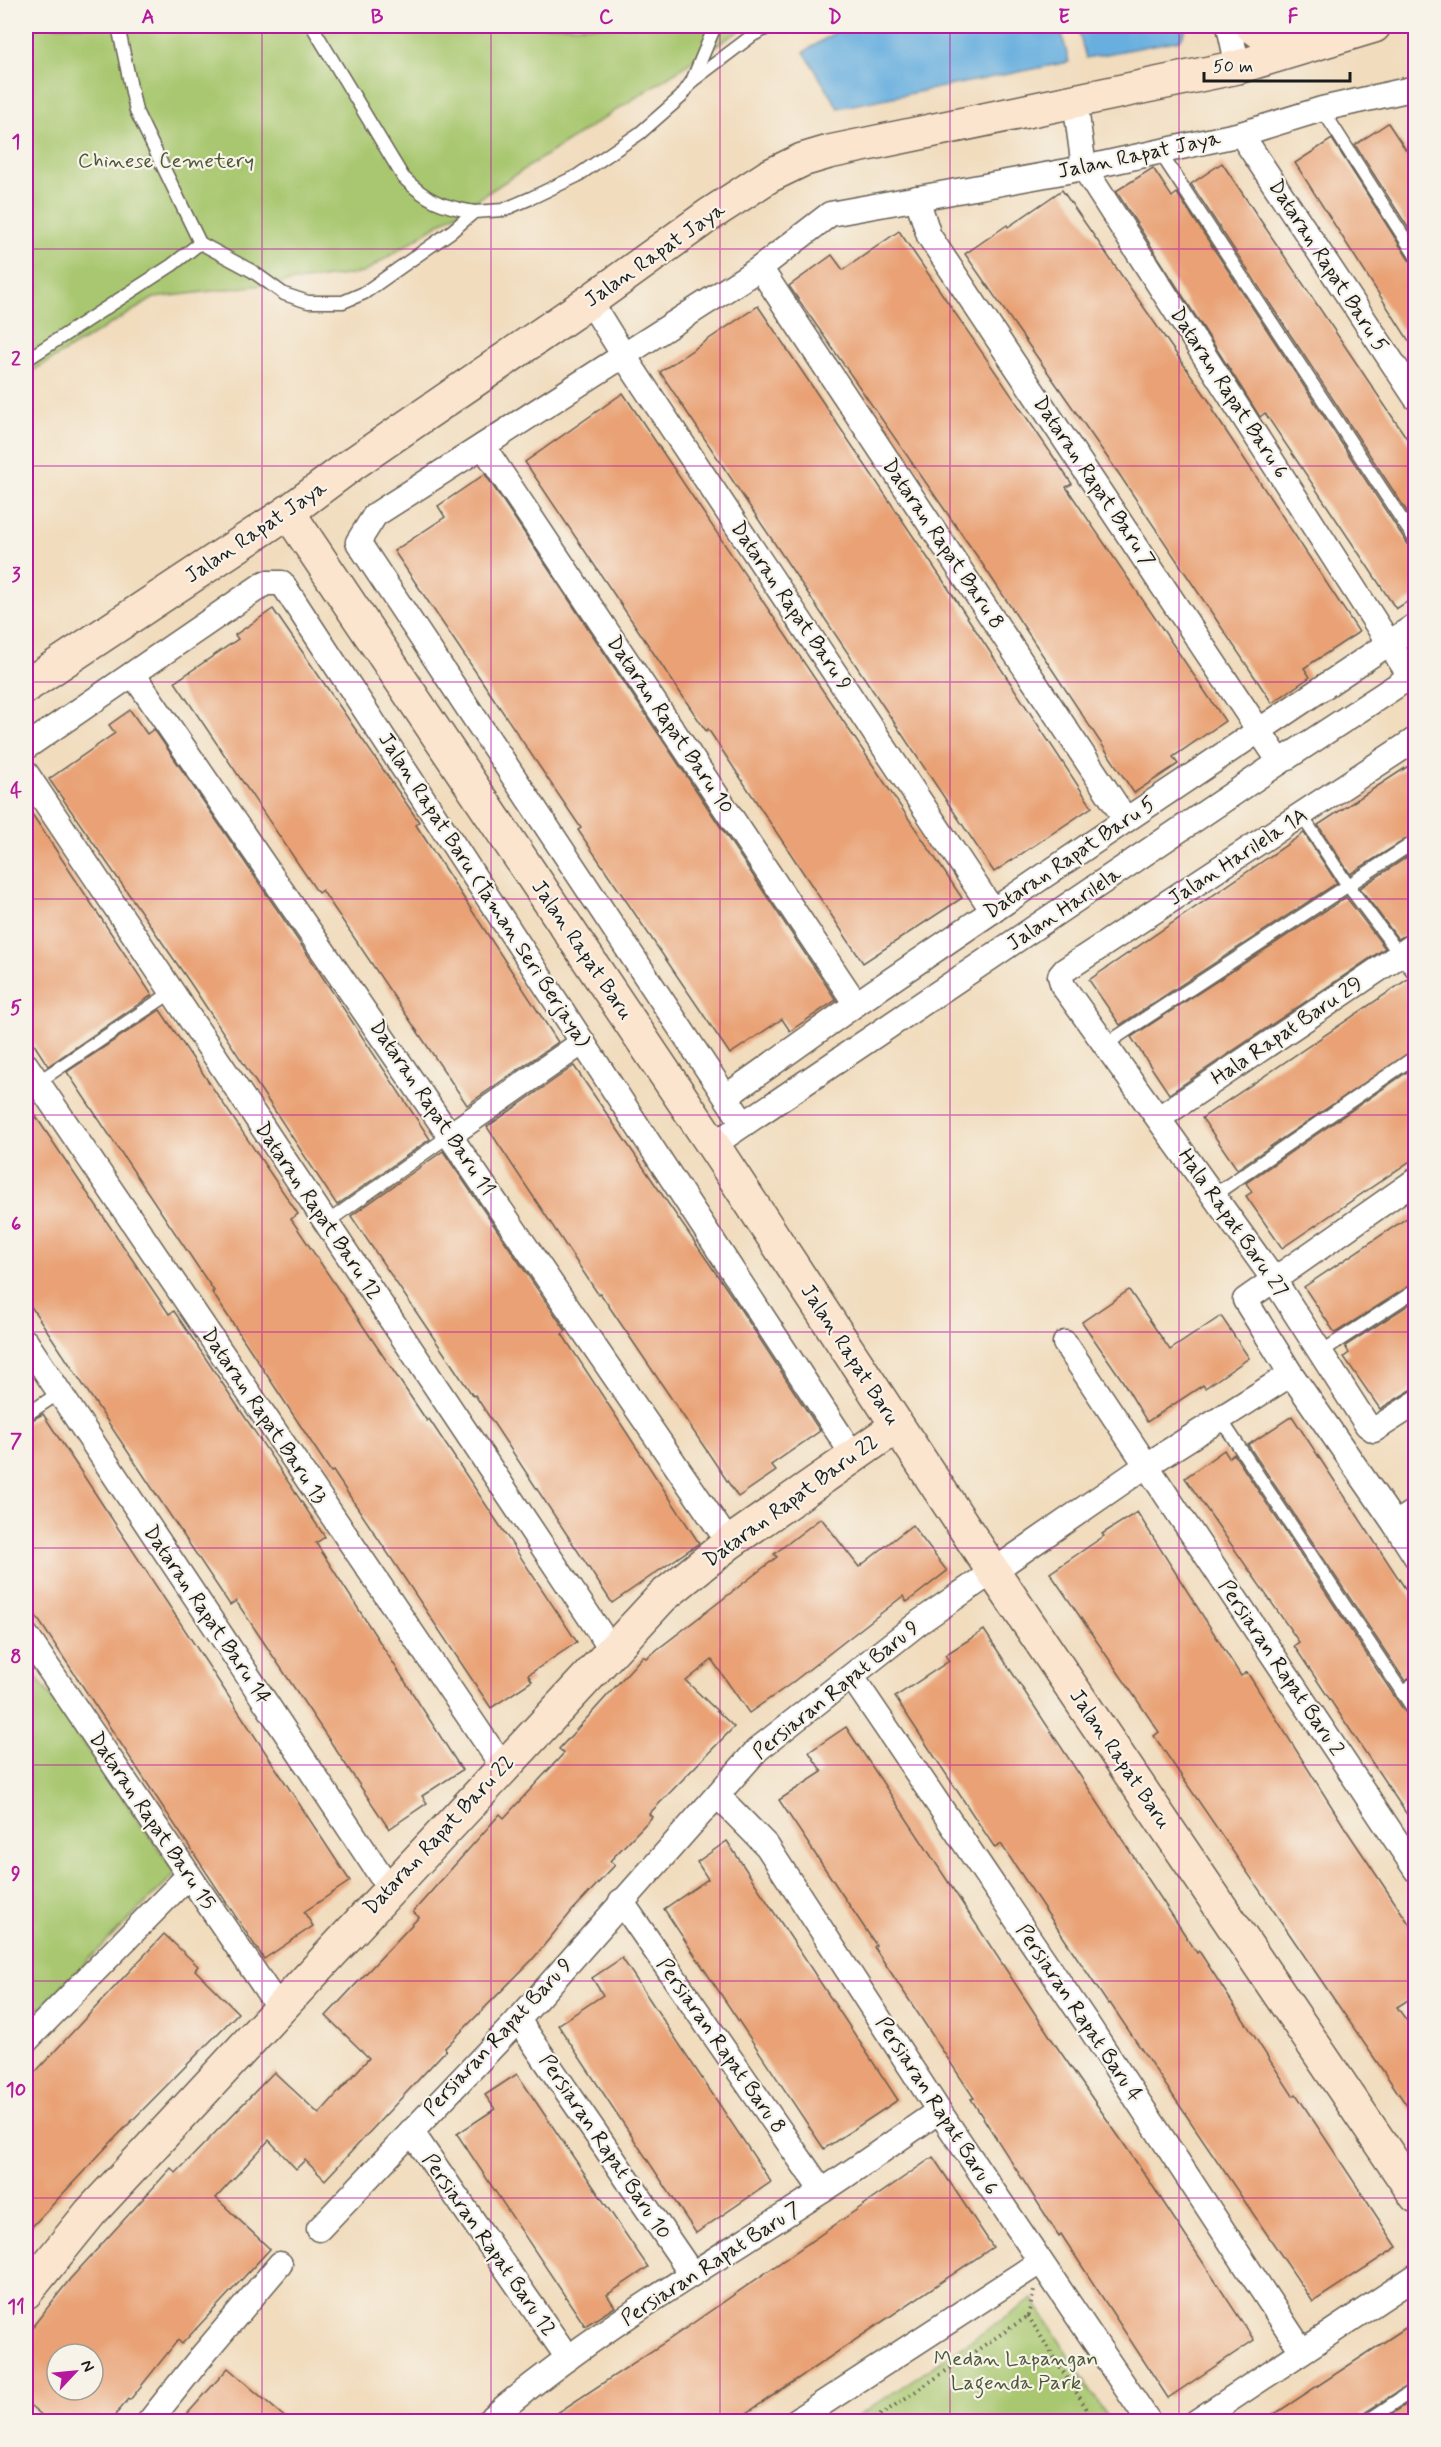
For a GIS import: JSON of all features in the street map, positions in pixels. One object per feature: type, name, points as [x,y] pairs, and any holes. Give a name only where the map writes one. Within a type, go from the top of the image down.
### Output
[{"type":"street","points":[[1229,26],[1238,67]]},
{"type":"street","points":[[1252,26],[1271,40],[1293,49]]},
{"type":"street","name":"Jalan Rapat Jaya","points":[[26,686],[288,512],[351,465],[590,301],[709,215],[769,176],[802,160],[830,152],[1238,67],[1374,26]]},
{"type":"street","name":"Jalan Rapat Jaya","points":[[375,515],[760,268],[830,214],[1084,168],[1241,134],[1322,109],[1416,88]]},
{"type":"street","name":"Dataran Rapat Baru 6","points":[[1074,100],[1084,168],[1388,642],[1413,675]]},
{"type":"street","name":"Dataran Rapat Baru 5","points":[[1241,134],[1416,398]]},
{"type":"street","name":"Dataran Rapat Baru 7","points":[[917,198],[929,236],[1280,762]]},
{"type":"street","name":"Dataran Rapat Baru 8","points":[[760,268],[1126,820]]},
{"type":"street","name":"Dataran Rapat Baru 9","points":[[590,301],[624,356],[993,911]]},
{"type":"street","name":"Dataran Rapat Baru 10","points":[[483,446],[856,1004]]},
{"type":"street","name":"Jalan Rapat Baru","points":[[288,512],[713,1145],[993,1571],[1416,2196]]},
{"type":"street","name":"Jalan Rapat Baru","points":[[375,515],[358,542],[743,1123]]},
{"type":"street","name":"Jalan Rapat Baru (Taman Seri Berjaya)","points":[[26,747],[265,583],[282,583],[853,1455]]},
{"type":"street","name":"Dataran Rapat Baru 5","points":[[727,1096],[856,1004],[1416,625]]},
{"type":"street","name":"Dataran Rapat Baru 11","points":[[133,674],[729,1543]]},
{"type":"street","name":"Jalan Harilela","points":[[713,1145],[1280,762],[1413,675]]},
{"type":"street","name":"Jalan Harilela 1A","points":[[1060,976],[1065,970],[1416,739]]},
{"type":"street","name":"Dataran Rapat Baru 12","points":[[26,773],[612,1649]]},
{"type":"street","name":"Hala Rapat Baru 29","points":[[1159,1118],[1408,950]]},
{"type":"street","name":"Hala Rapat Baru 27","points":[[1060,976],[1063,986],[1274,1280],[1367,1425],[1374,1430],[1416,1403]]},
{"type":"street","points":[[450,1135],[583,1042]]},
{"type":"street","name":"Dataran Rapat Baru 13","points":[[29,1079],[503,1767]]},
{"type":"street","points":[[1416,1180],[1245,1300],[1291,1374],[1416,1557]]},
{"type":"street","name":"Dataran Rapat Baru 14","points":[[26,1342],[389,1888]]},
{"type":"street","name":"Persiaran Rapat Baru 2","points":[[1065,1343],[1416,1870]]},
{"type":"street","name":"Persiaran Rapat Baru 9","points":[[319,2229],[518,2020],[757,1750],[921,1621],[1147,1465],[1291,1374]]},
{"type":"street","name":"Dataran Rapat Baru 22","points":[[26,2292],[90,2212],[662,1597],[729,1543],[897,1426]]},
{"type":"street","points":[[1395,1524],[1416,1511]]},
{"type":"street","name":"Dataran Rapat Baru 15","points":[[26,1635],[279,2007]]},
{"type":"street","name":"Persiaran Rapat Baru 4","points":[[852,1677],[1086,2022],[1302,2351]]},
{"type":"street","name":"Persiaran Rapat Baru 6","points":[[718,1796],[767,1846],[939,2111],[1149,2421]]},
{"type":"street","points":[[26,2041],[188,1876]]},
{"type":"street","name":"Persiaran Rapat Baru 8","points":[[621,1901],[822,2192]]},
{"type":"street","name":"Persiaran Rapat Baru 10","points":[[518,2020],[692,2274]]},
{"type":"street","name":"Persiaran Rapat Baru 7","points":[[487,2421],[527,2387],[568,2358],[692,2274],[822,2192],[939,2111]]},
{"type":"street","name":"Persiaran Rapat Baru 12","points":[[411,2131],[568,2358]]},
{"type":"street","points":[[794,2421],[1040,2262]]},
{"type":"street","points":[[149,2421],[280,2265]]},
{"type":"street","points":[[1196,2421],[1416,2276]]},
{"type":"lane","points":[[118,26],[136,111],[200,243],[235,261],[284,294],[308,302],[343,302],[364,293],[452,231],[474,212]]},
{"type":"lane","points":[[312,26],[403,177],[419,193],[446,207],[474,212],[503,210],[577,176],[640,133],[681,97],[692,81],[715,26]]},
{"type":"lane","points":[[692,81],[753,35],[771,26]]},
{"type":"lane","points":[[1322,109],[1416,256]]},
{"type":"lane","points":[[1159,151],[1416,541]]},
{"type":"lane","points":[[26,360],[172,265],[200,243]]},
{"type":"lane","points":[[1302,816],[1347,884],[1408,950],[1416,976]]},
{"type":"lane","points":[[1106,1044],[1347,884],[1416,841]]},
{"type":"lane","points":[[29,1079],[172,993]]},
{"type":"lane","points":[[1214,1195],[1416,1056]]},
{"type":"lane","points":[[326,1223],[450,1135]]},
{"type":"lane","points":[[1321,1352],[1416,1290]]},
{"type":"lane","points":[[26,1415],[59,1393]]},
{"type":"lane","points":[[1220,1418],[1416,1713]]},
{"type":"lane","points":[[1402,1693],[1416,1683]]},
{"type":"lane","points":[[1366,2421],[1416,2388]]},
{"type":"path","points":[[870,2421],[1028,2316],[1095,2421]]},
{"type":"green space","name":"Chinese Cemetery","points":[[26,26],[747,26],[363,273],[154,298],[26,375]]},
{"type":"green space","points":[[26,1662],[176,1873],[26,2022]]},
{"type":"green space","name":"Medan Lapangan Lagenda Park","points":[[1033,2299],[1110,2421],[851,2421]]},
{"type":"water","points":[[845,26],[1060,26],[1069,62],[838,108],[804,52]]},
{"type":"water","points":[[1077,26],[1188,26],[1180,40],[1086,58]]},
{"type":"building","points":[[1388,123],[1416,165],[1416,240],[1355,145]]},
{"type":"building","points":[[1332,139],[1409,260],[1416,264],[1416,352],[1295,163]]},
{"type":"building","points":[[1222,163],[1416,452],[1416,525],[1191,184]]},
{"type":"building","points":[[1153,168],[1172,197],[1177,193],[1409,546],[1416,549],[1416,596],[1396,609],[1265,413],[1260,417],[1116,191]]},
{"type":"building","points":[[1062,190],[1214,408],[1212,410],[1359,632],[1304,668],[1310,677],[1272,703],[1119,474],[965,254]]},
{"type":"building","points":[[899,231],[1072,484],[1066,487],[1225,721],[1173,757],[1178,764],[1134,793],[979,559],[789,286],[832,255],[843,270]]},
{"type":"building","points":[[758,306],[1092,807],[994,872],[660,372]]},
{"type":"building","points":[[623,393],[962,898],[863,963],[708,729],[706,731],[525,462]]},
{"type":"building","points":[[485,474],[836,1000],[790,1031],[782,1019],[730,1054],[578,830],[581,828],[394,551],[445,517],[438,506]]},
{"type":"building","points":[[273,609],[419,822],[416,825],[558,1042],[467,1105],[322,890],[318,893],[175,682],[238,639],[235,635]]},
{"type":"building","points":[[130,710],[147,734],[154,729],[430,1139],[337,1205],[191,984],[49,779],[115,733],[109,725]]},
{"type":"building","points":[[1416,761],[1416,833],[1350,874],[1318,825]]},
{"type":"building","points":[[26,805],[152,995],[48,1066],[26,1032]]},
{"type":"building","points":[[1304,833],[1337,883],[1120,1025],[1089,980]]},
{"type":"building","points":[[1416,851],[1416,930],[1398,939],[1360,888]]},
{"type":"building","points":[[1346,897],[1385,948],[1169,1094],[1131,1037]]},
{"type":"building","points":[[1408,979],[1416,984],[1416,1048],[1237,1169],[1202,1118]]},
{"type":"building","points":[[160,1010],[298,1214],[291,1219],[427,1421],[429,1419],[577,1642],[528,1675],[532,1681],[491,1708],[333,1471],[331,1472],[212,1292],[214,1291],[67,1072]]},
{"type":"building","points":[[574,1066],[735,1301],[820,1431],[771,1465],[776,1471],[738,1497],[600,1293],[598,1294],[487,1127]]},
{"type":"building","points":[[1416,1066],[1416,1157],[1282,1248],[1246,1196],[1252,1192],[1246,1183]]},
{"type":"building","points":[[26,1102],[169,1314],[174,1311],[325,1537],[316,1543],[462,1770],[422,1796],[427,1803],[389,1829],[236,1601],[230,1605],[26,1299]]},
{"type":"building","points":[[443,1151],[566,1331],[562,1334],[699,1543],[612,1603],[475,1395],[473,1396],[351,1216]]},
{"type":"building","points":[[1416,1212],[1416,1282],[1335,1333],[1304,1287]]},
{"type":"building","points":[[1129,1290],[1170,1350],[1221,1316],[1249,1358],[1205,1388],[1203,1385],[1147,1422],[1122,1380],[1082,1322]]},
{"type":"building","points":[[1416,1300],[1416,1387],[1380,1409],[1344,1357],[1349,1353],[1345,1346]]},
{"type":"building","points":[[43,1414],[350,1881],[304,1912],[313,1926],[264,1959],[26,1601],[26,1423]]},
{"type":"building","points":[[1292,1416],[1416,1605],[1416,1675],[1405,1681],[1248,1445]]},
{"type":"building","points":[[1224,1450],[1229,1458],[1234,1454],[1409,1718],[1416,1721],[1416,1828],[1294,1646],[1299,1642],[1185,1478]]},
{"type":"building","points":[[1137,1512],[1241,1676],[1247,1672],[1347,1831],[1416,1934],[1416,1995],[1397,2007],[1416,2034],[1416,2119],[1154,1736],[1159,1732],[1050,1573],[1104,1536],[1102,1534]]},
{"type":"building","points":[[821,1518],[859,1567],[912,1525],[947,1571],[907,1602],[903,1596],[789,1685],[749,1713],[712,1660],[686,1681],[734,1727],[649,1814],[652,1817],[610,1861],[615,1865],[572,1911],[532,1960],[445,2048],[446,2050],[325,2180],[305,2160],[296,2169],[269,2140],[216,2198],[270,2249],[182,2344],[178,2340],[130,2400],[110,2421],[49,2421],[26,2402],[26,2335],[70,2279],[171,2168],[176,2173],[274,2072],[319,2114],[369,2058],[326,2016],[419,1917],[413,1912],[500,1814],[504,1818],[564,1753],[559,1749],[643,1656],[646,1658],[777,1557],[774,1554]]},
{"type":"building","points":[[984,1630],[1197,1953],[1199,1951],[1293,2096],[1296,2094],[1397,2247],[1313,2302],[1001,1844],[995,1848],[895,1697],[949,1661],[945,1655]]},
{"type":"building","points":[[846,1727],[1254,2340],[1168,2398],[1061,2234],[1059,2236],[971,2099],[974,2098],[874,1947],[876,1945],[779,1800],[822,1772],[809,1752]]},
{"type":"building","points":[[727,1841],[898,2100],[824,2149],[664,1909],[708,1879],[697,1862]]},
{"type":"building","points":[[164,1934],[198,1966],[195,1970],[238,2013],[114,2139],[26,2233],[26,2082]]},
{"type":"building","points":[[622,1958],[771,2182],[696,2233],[558,2025],[603,1995],[592,1978]]},
{"type":"building","points":[[517,2074],[648,2267],[607,2295],[615,2307],[585,2326],[457,2134],[495,2109],[485,2095]]},
{"type":"building","points":[[933,2157],[993,2247],[735,2421],[545,2421],[667,2341]]},
{"type":"building","points":[[1416,2321],[1416,2380],[1361,2415],[1358,2421],[1264,2421]]},
{"type":"building","points":[[228,2368],[289,2421],[181,2421]]},
{"type":"building","points":[[1416,2398],[1416,2421],[1381,2421]]}]
